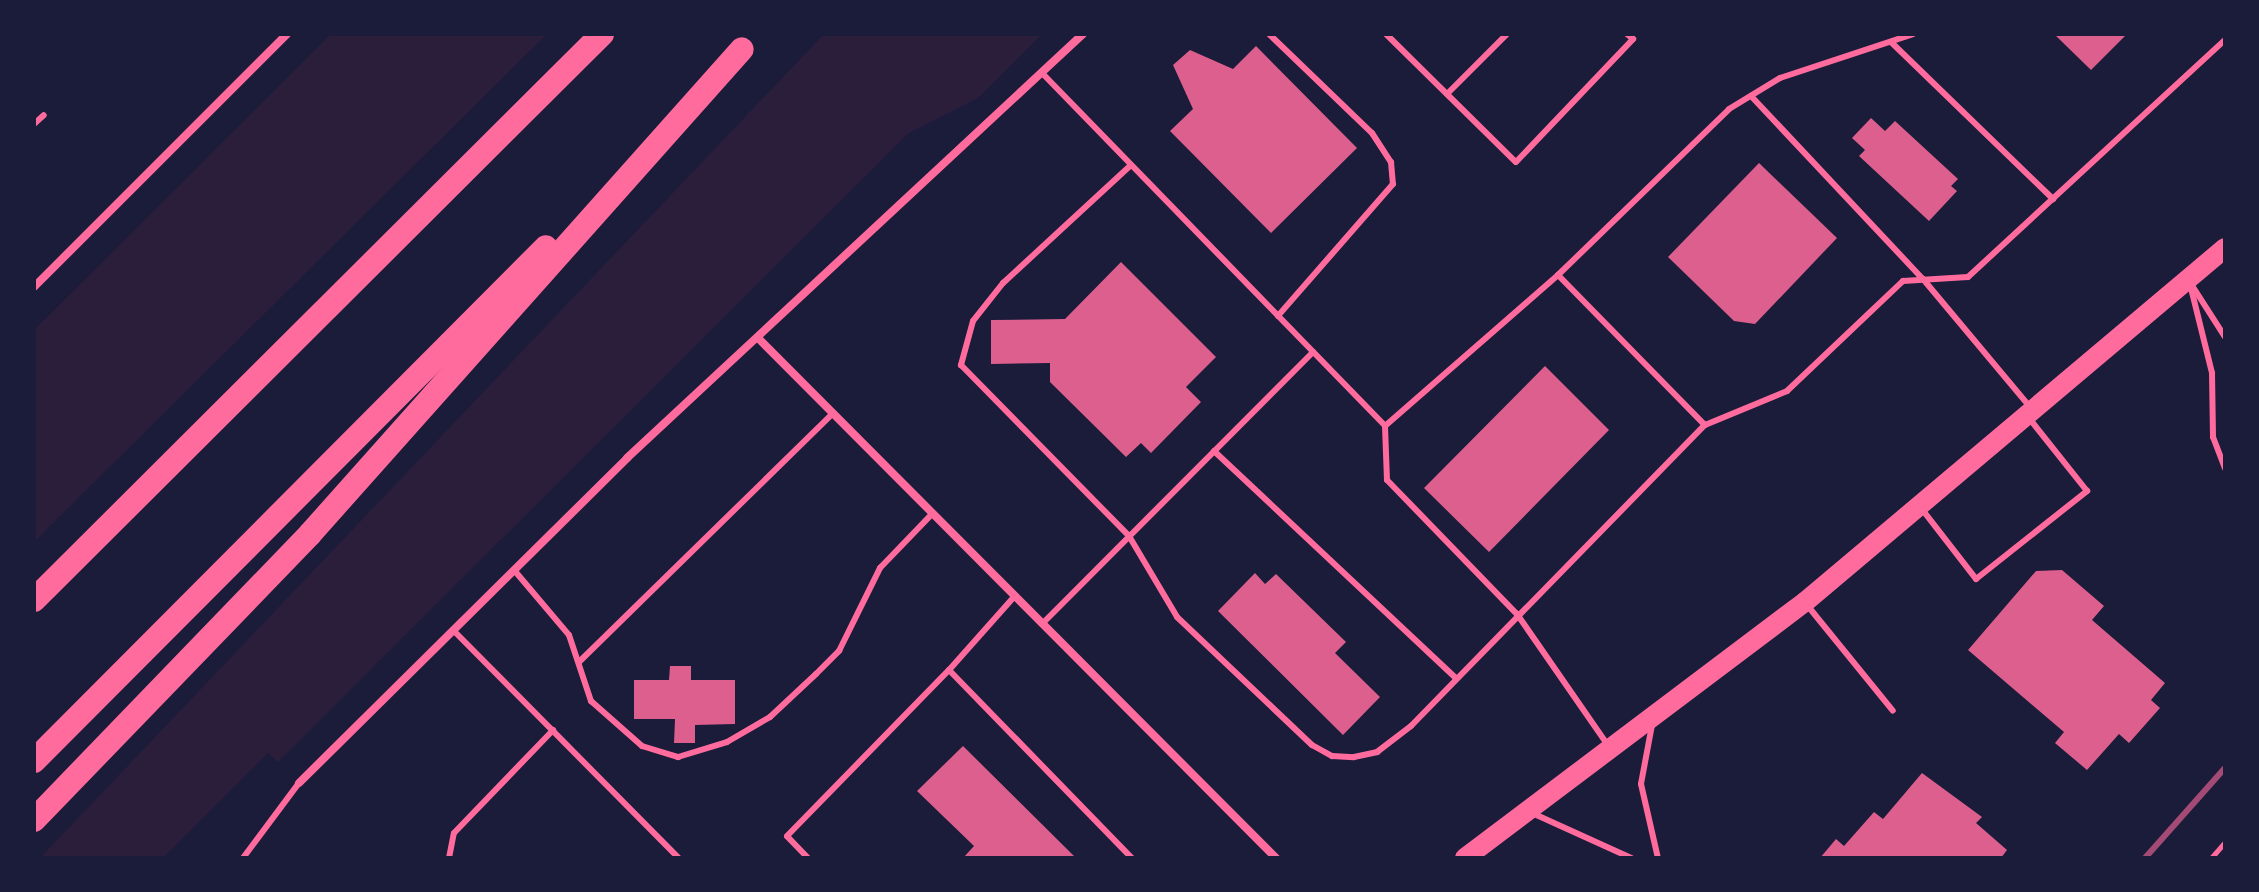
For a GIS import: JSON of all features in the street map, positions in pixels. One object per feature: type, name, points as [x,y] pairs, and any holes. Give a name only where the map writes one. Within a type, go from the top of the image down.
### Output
[{"type":"highway","points":[[34,597],[602,34]]},
{"type":"highway","points":[[34,761],[750,42]]},
{"type":"highway","points":[[34,820],[310,534],[750,42]]},
{"type":"main road","points":[[1465,858],[1805,602],[2032,415],[2225,248]]},
{"type":"street","points":[[34,287],[287,34]]},
{"type":"street","points":[[299,783],[514,570],[1083,34]]},
{"type":"street","points":[[759,339],[930,516],[1276,858]]},
{"type":"lane","points":[[1269,34],[1372,133],[1391,162],[1393,184],[1278,316]]},
{"type":"lane","points":[[1386,34],[1516,162],[1633,39],[1627,34]]},
{"type":"lane","points":[[1447,94],[1507,34]]},
{"type":"lane","points":[[1385,426],[1558,275],[1672,159],[1751,96],[1780,78],[1913,34]]},
{"type":"lane","points":[[1131,165],[1003,283],[961,346],[961,365],[1129,536],[1177,617],[1332,756],[1377,752],[1456,678],[1705,425],[1787,391],[1903,281],[1968,277],[2225,40]]},
{"type":"lane","points":[[1891,42],[2053,199]]},
{"type":"lane","points":[[1043,74],[1385,426],[1387,480],[1517,614],[1611,749]]},
{"type":"lane","points":[[1751,96],[1923,279],[2032,415],[2087,491],[1976,579],[1921,508]]},
{"type":"lane","points":[[34,124],[44,115]]},
{"type":"lane","points":[[1558,275],[1705,425]]},
{"type":"lane","points":[[2189,280],[2225,337]]},
{"type":"lane","points":[[2189,280],[2212,373],[2213,437],[2225,469]]},
{"type":"lane","points":[[1040,626],[1313,352]]},
{"type":"lane","points":[[579,662],[833,413]]},
{"type":"lane","points":[[1214,451],[1456,678]]},
{"type":"lane","points":[[514,570],[569,635],[591,701],[663,758],[727,742],[770,717],[839,651],[880,568],[930,516]]},
{"type":"lane","points":[[808,858],[787,836],[949,670],[1013,598]]},
{"type":"lane","points":[[1805,602],[1893,711]]},
{"type":"lane","points":[[453,630],[679,858]]},
{"type":"lane","points":[[949,670],[1132,858]]},
{"type":"lane","points":[[1654,717],[1641,784],[1658,858]]},
{"type":"lane","points":[[449,858],[454,833],[553,730]]},
{"type":"lane","points":[[243,858],[299,783]]},
{"type":"lane","points":[[1528,811],[1631,858]]},
{"type":"path","points":[[2211,858],[2225,842]]},
{"type":"shaded area","points":[[331,34],[547,34],[34,542],[34,330]]},
{"type":"shaded area","points":[[824,34],[1042,34],[978,98],[909,133],[278,762],[268,753],[163,858],[40,858]]},
{"type":"building","points":[[2054,34],[2127,34],[2091,70]]},
{"type":"building","points":[[1256,46],[1357,148],[1271,233],[1170,131],[1193,109],[1173,65],[1190,50],[1233,69]]},
{"type":"building","points":[[1871,118],[1885,131],[1895,121],[1958,179],[1951,186],[1957,191],[1929,221],[1859,156],[1865,150],[1852,138]]},
{"type":"building","points":[[1759,163],[1837,238],[1755,324],[1734,321],[1668,257]]},
{"type":"building","points":[[1121,262],[1216,357],[1186,387],[1201,402],[1151,453],[1141,443],[1126,457],[1050,382],[1050,363],[991,364],[991,320],[1065,319]]},
{"type":"building","points":[[1545,366],[1609,430],[1489,552],[1424,488]]},
{"type":"building","points":[[2062,570],[2104,606],[2092,620],[2165,683],[2151,700],[2160,708],[2129,743],[2119,734],[2087,770],[2055,743],[2064,732],[1968,650],[2036,571]]},
{"type":"building","points":[[1255,573],[1265,584],[1276,574],[1346,642],[1335,653],[1380,697],[1343,735],[1218,611]]},
{"type":"building","points":[[670,666],[691,666],[691,680],[735,680],[735,724],[695,725],[695,743],[674,743],[675,719],[634,719],[634,680],[669,680]]},
{"type":"building","points":[[963,746],[1076,858],[963,858],[974,846],[917,791]]},
{"type":"building","points":[[1922,773],[1982,817],[1976,823],[2007,850],[2001,858],[1820,858],[1836,839],[1844,846],[1874,812],[1883,819]]},
{"type":"railway","points":[[2145,858],[2225,768]]}]
